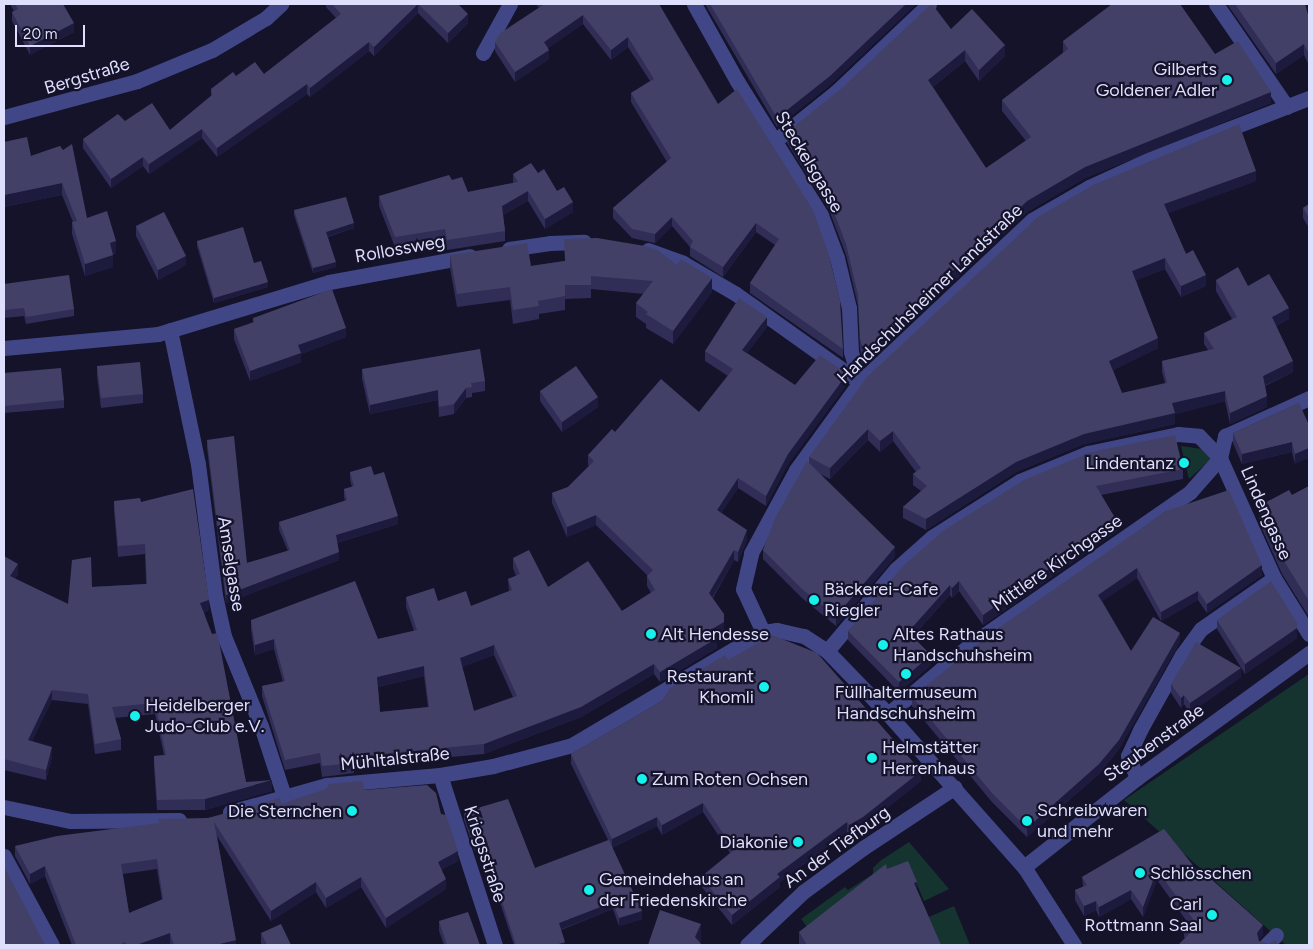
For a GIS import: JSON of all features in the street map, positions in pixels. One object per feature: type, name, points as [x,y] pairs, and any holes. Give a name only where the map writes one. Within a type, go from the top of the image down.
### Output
[{"type":"street","name":"Bergstraße","points":[[4,117],[137,81],[212,50],[266,18],[281,4]]},
{"type":"street","points":[[482,53],[510,4]]},
{"type":"street","name":"Steckelsgasse","points":[[694,4],[737,81],[816,202],[826,225],[849,308],[851,352],[860,382]]},
{"type":"street","points":[[776,140],[836,92],[929,4]]},
{"type":"street","points":[[1216,4],[1287,107]]},
{"type":"street","name":"Handschuhsheimer Landstraße","points":[[763,632],[743,589],[751,553],[796,470],[860,382],[1032,220],[1089,187],[1150,159],[1309,98]]},
{"type":"street","name":"Rollossweg","points":[[4,348],[136,337],[170,330],[329,282],[490,252],[550,243],[598,242]]},
{"type":"street","points":[[629,246],[683,263],[736,294],[860,382]]},
{"type":"street","name":"Amselgasse","points":[[170,330],[198,464],[215,595],[224,636],[261,726],[284,796]]},
{"type":"street","points":[[1220,458],[1225,436],[1309,398]]},
{"type":"street","name":"Lindengasse","points":[[827,651],[910,556],[932,537],[1020,482],[1088,453],[1178,434],[1199,436],[1220,458],[1274,578],[1309,634]]},
{"type":"street","name":"Mittlere Kirchgasse","points":[[888,714],[970,645],[1190,492],[1220,458]]},
{"type":"street","points":[[1137,778],[1128,756],[1140,730],[1182,655],[1201,629],[1274,578]]},
{"type":"street","points":[[763,632],[777,630],[796,633],[827,651],[955,787],[1024,867],[1074,945]]},
{"type":"street","name":"Mühltalstraße","points":[[213,817],[284,796],[347,781],[440,775],[493,766],[572,745],[763,632]]},
{"type":"street","name":"Steubenstraße","points":[[1024,867],[1137,778],[1309,653]]},
{"type":"street","name":"Kriegsstraße","points":[[440,775],[496,945]]},
{"type":"street","name":"An der Tiefburg","points":[[747,945],[803,892],[955,787]]},
{"type":"street","points":[[4,807],[70,821],[196,820]]},
{"type":"street","points":[[4,856],[52,945]]},
{"type":"green space","points":[[1181,446],[1202,449],[1212,458],[1189,479]]},
{"type":"green space","points":[[1309,674],[1309,945],[1286,945],[1124,800]]},
{"type":"green space","points":[[909,842],[949,889],[924,901],[916,882],[815,937],[801,919],[845,887],[848,890],[873,874],[873,868],[880,861]]},
{"type":"green space","points":[[954,906],[970,945],[937,945],[922,920]]},
{"type":"building","points":[[15,4],[63,4],[74,23],[30,46],[12,12],[18,9]]},
{"type":"building","points":[[332,4],[418,4],[374,47],[369,42],[310,88],[307,84],[217,148],[202,129],[149,164],[143,157],[111,179],[83,139],[118,114],[125,121],[152,103],[170,130],[212,95],[211,89],[233,72],[236,76],[255,62],[264,74],[341,14]]},
{"type":"building","points":[[418,4],[458,4],[468,14],[448,33]]},
{"type":"building","points":[[542,4],[659,4],[718,104],[737,89],[813,210],[828,252],[840,300],[843,349],[750,283],[779,239],[756,223],[723,267],[690,247],[693,241],[672,217],[655,234],[632,229],[613,208],[671,158],[631,93],[654,79],[628,37],[611,50],[583,15],[544,42],[549,50],[515,72],[495,42],[499,34]]},
{"type":"building","points":[[710,4],[906,4],[830,76],[777,118]]},
{"type":"building","points":[[931,4],[951,29],[972,9],[1005,45],[979,70],[965,50],[928,80],[986,168],[1031,137],[1002,100],[1068,49],[1063,41],[1112,4],[1180,4],[1215,54],[1238,41],[1271,92],[1085,167],[1027,201],[865,354],[860,339],[858,295],[846,244],[829,199],[787,132],[842,88]]},
{"type":"building","points":[[1235,4],[1305,4],[1309,19],[1309,54],[1304,44],[1276,63]]},
{"type":"building","points":[[1239,124],[1256,171],[1164,204],[1186,254],[1193,250],[1206,275],[1181,286],[1165,258],[1132,271],[1158,338],[1109,361],[1122,393],[1167,383],[1162,361],[1214,349],[1204,333],[1237,317],[1216,280],[1238,267],[1248,286],[1269,274],[1289,308],[1272,317],[1293,361],[1263,376],[1267,396],[1230,413],[1225,391],[1172,403],[1175,413],[1084,434],[1016,462],[926,519],[903,507],[927,486],[913,474],[921,468],[893,431],[880,441],[868,429],[830,468],[809,457],[867,377],[1038,217],[1093,185]]},
{"type":"building","points":[[27,137],[31,156],[60,146],[63,150],[72,144],[87,218],[107,211],[116,241],[110,243],[113,255],[85,264],[72,222],[77,221],[62,183],[4,195],[4,142]]},
{"type":"building","points":[[531,163],[538,173],[544,169],[557,191],[564,187],[573,202],[545,219],[528,191],[502,206],[505,231],[447,240],[445,229],[395,237],[379,196],[449,175],[452,180],[462,177],[468,192],[518,182],[513,174]]},
{"type":"building","points":[[346,197],[354,223],[326,232],[336,262],[313,268],[294,210]]},
{"type":"building","points":[[1309,204],[1309,218],[1303,208]]},
{"type":"building","points":[[164,212],[186,256],[158,270],[136,226]]},
{"type":"building","points":[[243,227],[254,263],[261,261],[268,282],[214,298],[197,241]]},
{"type":"building","points":[[597,238],[658,250],[677,265],[681,259],[712,278],[673,331],[646,314],[648,312],[636,303],[653,281],[591,276],[591,285],[565,285],[565,296],[538,301],[539,306],[513,310],[510,287],[457,294],[450,255],[527,243],[531,266],[565,261],[564,239]]},
{"type":"building","points":[[69,275],[74,309],[26,317],[24,308],[4,310],[4,284]]},
{"type":"building","points":[[332,289],[346,328],[298,345],[301,353],[250,371],[234,329],[254,322],[253,318]]},
{"type":"building","points":[[739,298],[767,317],[742,350],[795,385],[820,355],[847,374],[788,454],[766,496],[738,478],[717,510],[747,530],[738,552],[734,550],[709,593],[724,614],[724,622],[712,629],[717,638],[660,672],[654,664],[581,707],[484,744],[337,758],[354,763],[322,766],[320,753],[285,760],[262,686],[285,681],[274,639],[255,645],[251,620],[355,581],[378,639],[417,630],[406,597],[434,588],[438,601],[466,591],[471,606],[512,590],[508,579],[520,574],[513,558],[529,550],[548,587],[588,561],[622,611],[655,590],[647,576],[653,570],[596,515],[567,527],[552,493],[568,487],[594,461],[588,455],[612,429],[615,432],[661,379],[699,412],[733,369],[705,351]],"holes":[[[494,645],[517,696],[474,711],[460,658]],[[424,666],[429,707],[380,712],[377,677]]]},
{"type":"building","points":[[480,349],[485,381],[471,383],[472,387],[466,388],[454,404],[439,407],[438,390],[370,405],[362,369]]},
{"type":"building","points":[[140,362],[143,394],[101,398],[97,366]]},
{"type":"building","points":[[576,366],[598,397],[562,422],[540,391]]},
{"type":"building","points":[[61,368],[64,400],[4,406],[4,373]]},
{"type":"building","points":[[1299,403],[1309,425],[1309,448],[1295,454],[1292,442],[1242,454],[1233,433]]},
{"type":"building","points":[[1175,435],[1183,469],[1096,486],[1117,521],[983,615],[959,581],[952,588],[950,585],[908,632],[931,655],[899,682],[848,631],[903,566],[944,530],[1024,480],[1091,452]]},
{"type":"building","points":[[234,436],[247,563],[290,550],[279,522],[347,500],[344,489],[354,486],[350,472],[371,466],[374,475],[384,472],[398,516],[336,535],[339,552],[226,595],[207,440]]},
{"type":"building","points":[[807,461],[895,547],[836,616],[802,589],[763,550],[775,518]]},
{"type":"building","points":[[1309,486],[1309,601],[1282,558],[1259,506],[1289,490],[1292,495]]},
{"type":"building","points":[[193,489],[209,600],[200,603],[212,634],[217,633],[218,636],[246,782],[272,780],[205,799],[157,800],[154,756],[166,755],[155,703],[112,707],[121,739],[95,744],[88,694],[52,690],[28,740],[52,747],[46,770],[4,759],[4,556],[18,564],[10,576],[68,604],[72,560],[91,557],[92,587],[147,584],[145,544],[118,546],[114,501],[140,498],[141,502]]},
{"type":"building","points":[[1229,490],[1262,565],[1207,604],[1198,591],[1161,612],[1137,568],[1098,595],[1131,651],[1153,617],[1180,633],[1119,740],[1099,764],[1027,828],[992,793],[912,697],[994,631],[1166,511]]},
{"type":"building","points":[[1271,581],[1297,623],[1297,628],[1245,664],[1217,620]]},
{"type":"building","points":[[772,635],[817,653],[921,771],[863,817],[849,825],[847,822],[777,874],[780,877],[732,915],[701,877],[734,850],[703,803],[662,825],[657,817],[612,839],[571,754],[662,701],[670,688],[725,655],[728,660]]},
{"type":"building","points":[[1196,642],[1241,668],[1190,703],[1184,695],[1181,698],[1171,684]]},
{"type":"building","points":[[363,781],[364,790],[427,785],[436,793],[441,814],[446,815],[458,851],[438,862],[446,879],[386,918],[361,877],[326,898],[316,882],[271,911],[214,822],[236,940],[215,945],[174,945],[170,933],[136,945],[126,945],[125,942],[119,945],[76,945],[45,866],[30,874],[15,846],[57,836],[159,823],[158,819],[208,818],[280,798],[281,804],[326,789],[329,784]],"holes":[[[157,859],[163,899],[129,913],[121,864]]]},
{"type":"building","points":[[508,799],[535,868],[609,840],[642,911],[619,918],[613,902],[559,923],[565,942],[555,945],[516,945],[482,840],[475,844],[464,812]]},
{"type":"building","points":[[1164,829],[1199,873],[1202,871],[1263,925],[1257,933],[1259,941],[1268,944],[1275,940],[1280,945],[1178,945],[1189,934],[1184,928],[1193,919],[1157,870],[1143,907],[1131,890],[1099,907],[1096,901],[1084,906],[1075,890],[1087,885],[1082,877]]},
{"type":"building","points":[[908,861],[917,882],[914,883],[941,945],[807,945],[799,932],[886,864],[887,869]]},
{"type":"building","points":[[4,866],[45,945],[4,945]]},
{"type":"building","points":[[660,910],[701,924],[695,937],[702,945],[648,945]]},
{"type":"building","points":[[468,912],[480,945],[447,945],[439,921]]},
{"type":"building","points":[[281,924],[291,945],[267,945],[261,933]]},
{"type":"place","name":"Gilberts Goldener Adler","points":[[1227,80]]},
{"type":"place","name":"Lindentanz","points":[[1184,463]]},
{"type":"place","name":"Bäckerei-Cafe Riegler","points":[[814,600]]},
{"type":"place","name":"Alt Hendesse","points":[[651,634]]},
{"type":"place","name":"Altes Rathaus Handschuhsheim","points":[[883,645]]},
{"type":"place","name":"Füllhaltermuseum Handschuhsheim","points":[[906,674]]},
{"type":"place","name":"Restaurant Khomli","points":[[764,687]]},
{"type":"place","name":"Heidelberger Judo-Club e.V.","points":[[135,716]]},
{"type":"place","name":"Helmstätter Herrenhaus","points":[[872,758]]},
{"type":"place","name":"Zum Roten Ochsen","points":[[642,779]]},
{"type":"place","name":"Die Sternchen","points":[[352,811]]},
{"type":"place","name":"Schreibwaren und mehr","points":[[1027,821]]},
{"type":"place","name":"Diakonie","points":[[798,842]]},
{"type":"place","name":"Schlösschen","points":[[1140,873]]},
{"type":"place","name":"Gemeindehaus an der Friedenskirche","points":[[589,890]]},
{"type":"place","name":"Carl Rottmann Saal","points":[[1212,915]]}]
